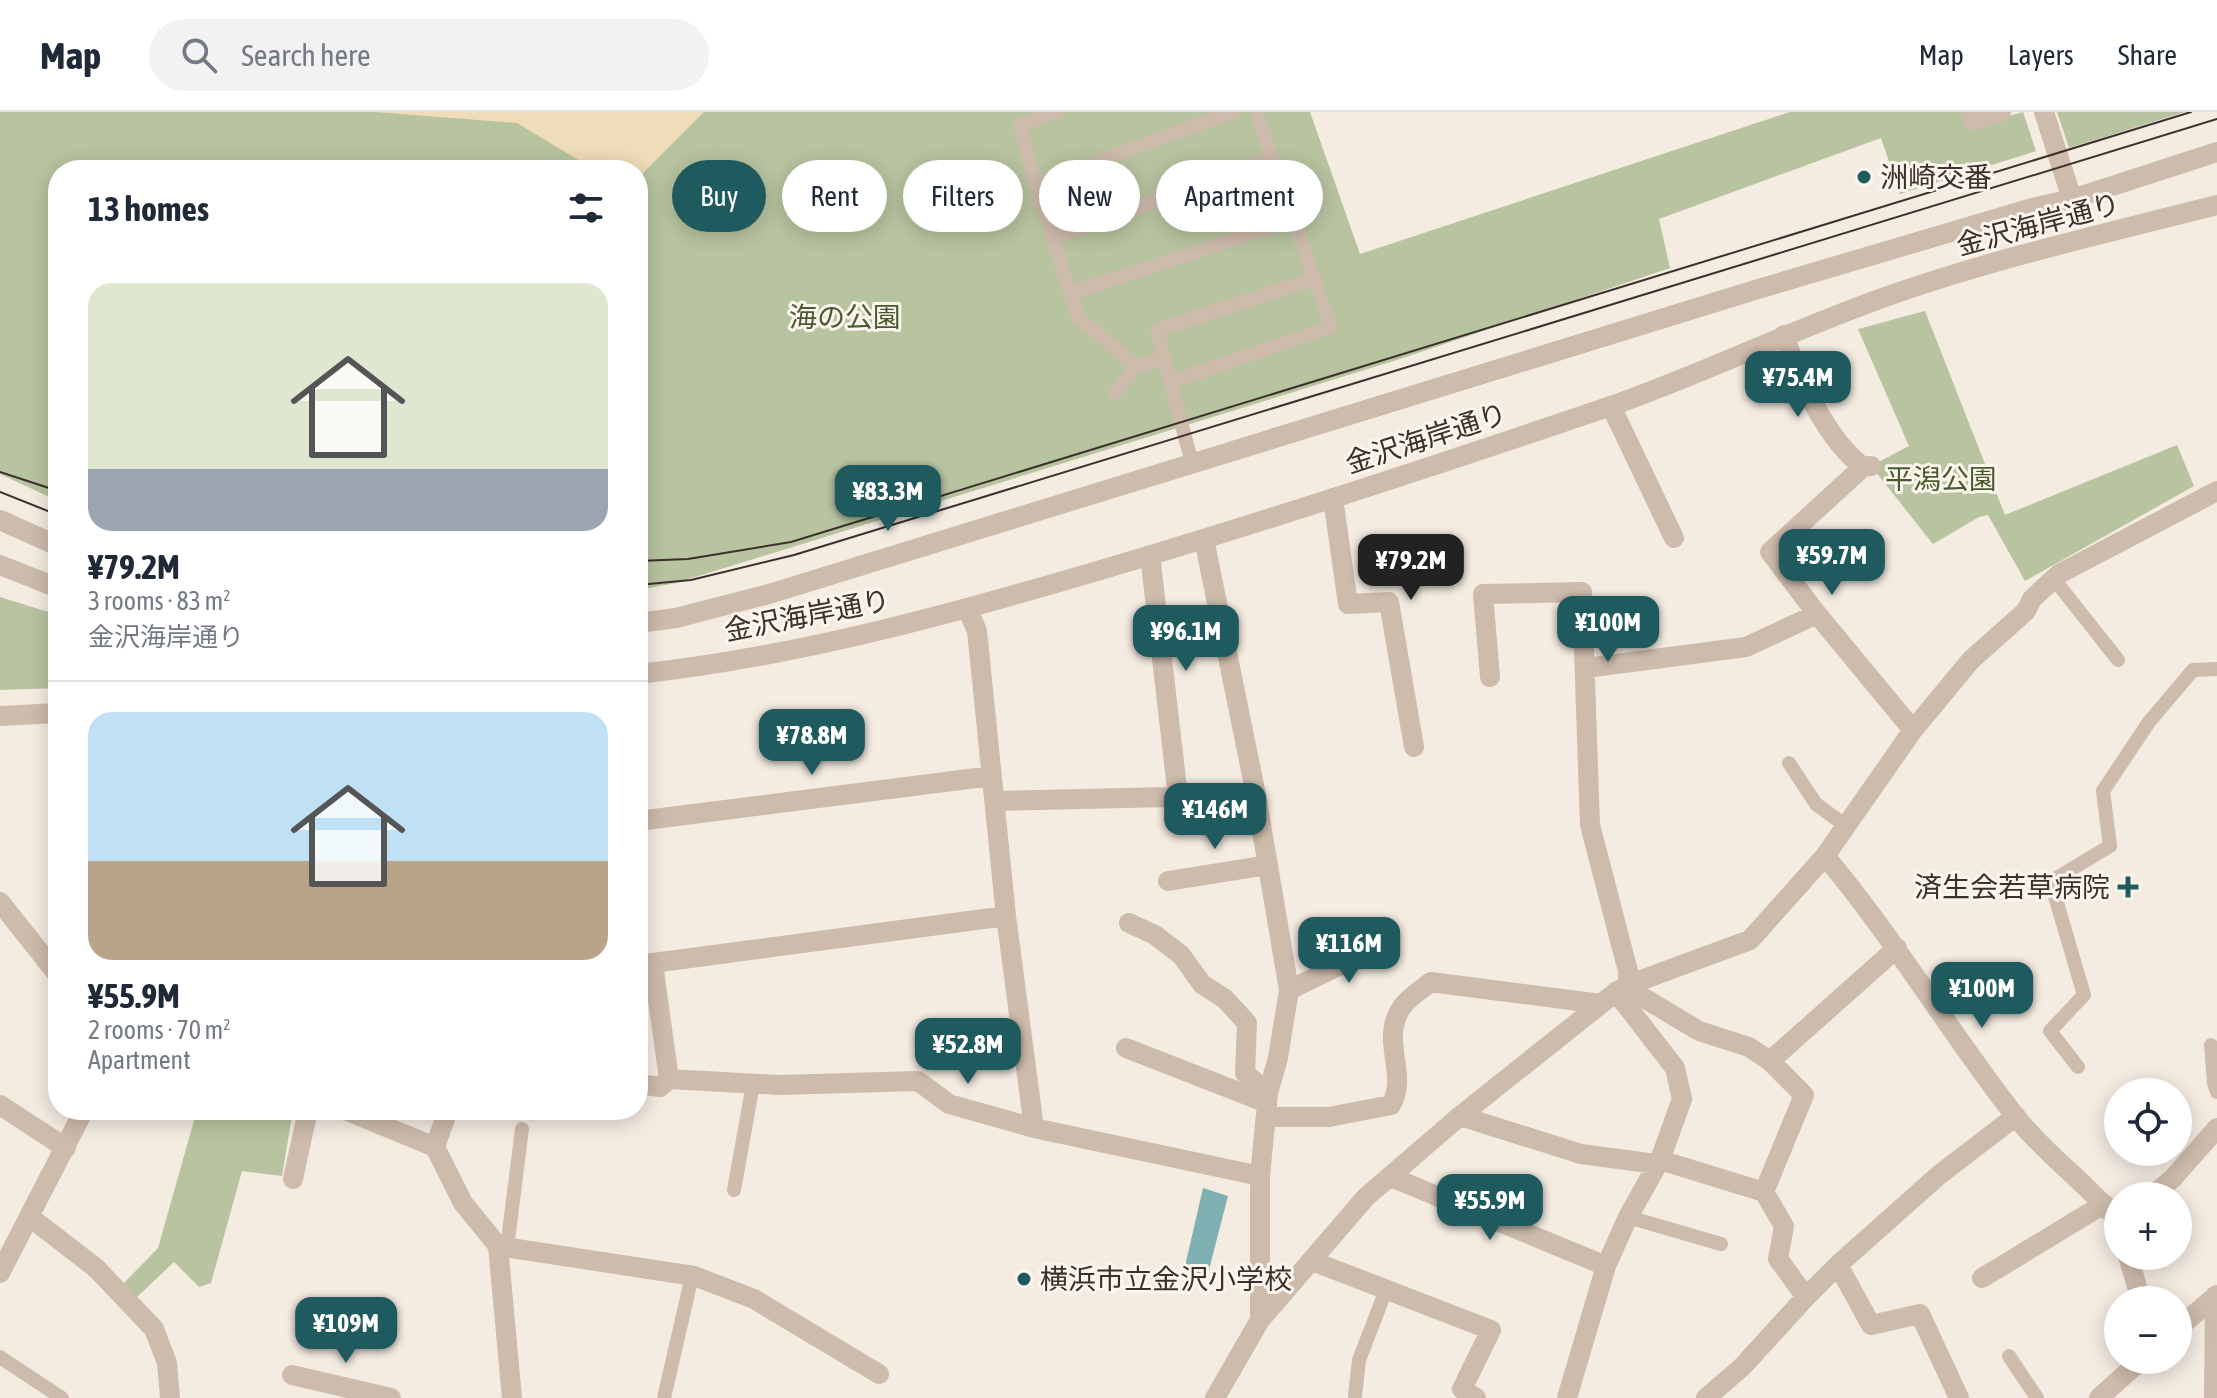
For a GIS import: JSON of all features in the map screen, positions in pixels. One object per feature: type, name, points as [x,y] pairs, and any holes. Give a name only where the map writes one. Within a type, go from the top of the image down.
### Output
[{"type":"street","points":[[1970,112],[1973,121],[2001,112]]},
{"type":"street","points":[[2044,112],[2072,199]]},
{"type":"street","points":[[648,622],[676,618],[769,594],[1755,290],[2072,199],[2217,152]]},
{"type":"street","name":"金沢海岸通り","points":[[648,672],[817,645],[968,610],[1204,539],[1611,406],[1663,388],[1784,335],[1892,295],[2021,255],[2217,205]]},
{"type":"street","points":[[1784,335],[1830,433],[1848,456],[1867,467],[1770,552],[1913,730]]},
{"type":"street","points":[[1611,406],[1674,538]]},
{"type":"street","points":[[1215,1398],[1260,1320],[1366,1197],[1460,1116],[1615,994],[1750,940],[1825,856],[1913,730],[1971,660],[2026,611],[2032,599],[2054,579],[2217,491]]},
{"type":"street","points":[[1333,498],[1348,604],[1389,602],[1414,747]]},
{"type":"street","points":[[0,520],[48,542]]},
{"type":"street","points":[[1204,539],[1256,795],[1289,990],[1267,1104],[1260,1176],[1260,1320]]},
{"type":"street","points":[[1150,555],[1178,797]]},
{"type":"street","points":[[0,565],[48,584]]},
{"type":"street","points":[[1490,677],[1483,594],[1582,592],[1590,825],[1628,971],[1615,994]]},
{"type":"street","points":[[968,610],[977,631],[1006,916],[1034,1128]]},
{"type":"street","points":[[1586,668],[1746,647],[1817,614]]},
{"type":"street","points":[[0,716],[48,714]]},
{"type":"street","points":[[648,820],[992,776]]},
{"type":"street","points":[[995,801],[1256,795]]},
{"type":"street","points":[[1825,856],[1864,902],[2016,1116],[2050,1156],[2104,1204],[1982,1278]]},
{"type":"street","points":[[1168,881],[1268,865]]},
{"type":"street","points":[[1,906],[48,963]]},
{"type":"street","points":[[648,964],[1006,916]]},
{"type":"street","points":[[1129,923],[1155,935],[1181,955],[1202,984],[1225,999],[1247,1023],[1245,1073],[1267,1104]]},
{"type":"street","points":[[1289,990],[1390,941]]},
{"type":"street","points":[[1770,1061],[1897,948]]},
{"type":"street","points":[[648,974],[669,1079]]},
{"type":"street","points":[[1126,1048],[1267,1104],[1329,1117],[1391,1105],[1399,1091],[1392,1032],[1402,1007],[1431,982],[1615,994],[1634,992],[1699,1031],[1749,1047],[1770,1061],[1804,1095],[1764,1192]]},
{"type":"street","points":[[1567,1398],[1606,1266],[1658,1162],[1682,1099],[1675,1068],[1615,994]]},
{"type":"street","points":[[648,1085],[660,1087],[669,1079],[753,1084],[918,1081],[949,1104],[1034,1128],[1260,1176]]},
{"type":"street","points":[[0,1105],[66,1148]]},
{"type":"street","points":[[1460,1116],[1581,1154],[1658,1162],[1764,1192],[1784,1226],[1778,1259],[1806,1297]]},
{"type":"street","points":[[1706,1398],[1742,1367],[1838,1265],[1939,1175],[2016,1116]]},
{"type":"street","points":[[0,1272],[31,1218],[79,1120]]},
{"type":"street","points":[[293,1179],[306,1120]]},
{"type":"street","points":[[369,1120],[435,1147],[463,1203],[502,1247],[512,1398]]},
{"type":"street","points":[[435,1147],[444,1120]]},
{"type":"street","points":[[2192,1149],[2217,1128]]},
{"type":"street","points":[[2163,1182],[2175,1166]]},
{"type":"street","points":[[1391,1177],[1606,1266]]},
{"type":"street","points":[[31,1218],[96,1268],[154,1329],[167,1363],[170,1398]]},
{"type":"street","points":[[502,1247],[692,1276],[754,1299],[879,1374]]},
{"type":"street","points":[[1312,1261],[1491,1330],[1462,1389],[1476,1398]]},
{"type":"street","points":[[1838,1265],[1871,1325],[1920,1314],[1959,1398]]},
{"type":"street","points":[[2192,1316],[2216,1295]]},
{"type":"street","points":[[2214,1398],[2216,1295]]},
{"type":"street","points":[[2099,1398],[2126,1374]]},
{"type":"street","points":[[292,1375],[391,1398]]},
{"type":"lane","points":[[1057,112],[1020,125],[1035,184],[1078,317],[1136,366]]},
{"type":"lane","points":[[1035,184],[1233,112]]},
{"type":"lane","points":[[1053,238],[1272,159],[1256,112]]},
{"type":"lane","points":[[1071,293],[1257,232]]},
{"type":"lane","points":[[1170,382],[1331,327],[1297,232]]},
{"type":"lane","points":[[1192,463],[1157,330],[1314,279]]},
{"type":"lane","points":[[1115,393],[1136,366],[1164,359]]},
{"type":"lane","points":[[2054,579],[2118,660]]},
{"type":"lane","points":[[2078,1067],[2050,1031],[2084,995],[2052,886],[2055,879],[2110,846],[2103,791],[2149,722],[2193,670],[2217,669]]},
{"type":"lane","points":[[1789,763],[1816,804],[1846,826]]},
{"type":"lane","points":[[2211,1045],[2217,1092]]},
{"type":"lane","points":[[734,1190],[753,1084]]},
{"type":"lane","points":[[502,1247],[522,1129]]},
{"type":"lane","points":[[1628,1217],[1721,1244]]},
{"type":"lane","points":[[664,1398],[692,1276]]},
{"type":"lane","points":[[1355,1396],[1359,1360],[1386,1290]]},
{"type":"lane","points":[[2009,1356],[2037,1398]]},
{"type":"lane","points":[[0,1357],[62,1398]]},
{"type":"green space","name":"海の公園","points":[[0,112],[1310,112],[1360,254],[1790,112],[1965,112],[1971,127],[2023,112],[2036,151],[1900,194],[1881,138],[1659,219],[1670,268],[1397,360],[676,583],[648,588],[648,160],[48,160],[48,496],[0,474]]},
{"type":"green space","points":[[2057,112],[2185,112],[2069,148]]},
{"type":"green space","name":"平潟公園","points":[[1925,311],[2005,515],[2177,445],[2194,486],[2025,581],[1988,515],[1979,517],[1933,544],[1871,466],[1909,446],[1858,329]]},
{"type":"green space","points":[[0,597],[48,612],[48,688],[0,690]]},
{"type":"green space","points":[[194,1120],[291,1120],[282,1176],[242,1171],[211,1283],[199,1287],[174,1262],[136,1298],[122,1285],[158,1248]]},
{"type":"sand","points":[[375,112],[704,112],[648,168],[648,160],[578,160],[517,123]]},
{"type":"water","points":[[1203,1188],[1228,1196],[1206,1281],[1183,1275]]},
{"type":"tram line","points":[[648,561],[688,559],[791,542],[2191,112]]},
{"type":"tram line","points":[[648,584],[691,580],[794,555],[2217,119]]},
{"type":"tram line","points":[[0,472],[48,488]]},
{"type":"tram line","points":[[0,492],[48,511]]},
{"type":"place","name":"洲崎交番","points":[[1864,177]]},
{"type":"place","name":"済生会若草病院","points":[[2128,887]]},
{"type":"place","name":"横浜市立金沢小学校","points":[[1024,1279]]}]
